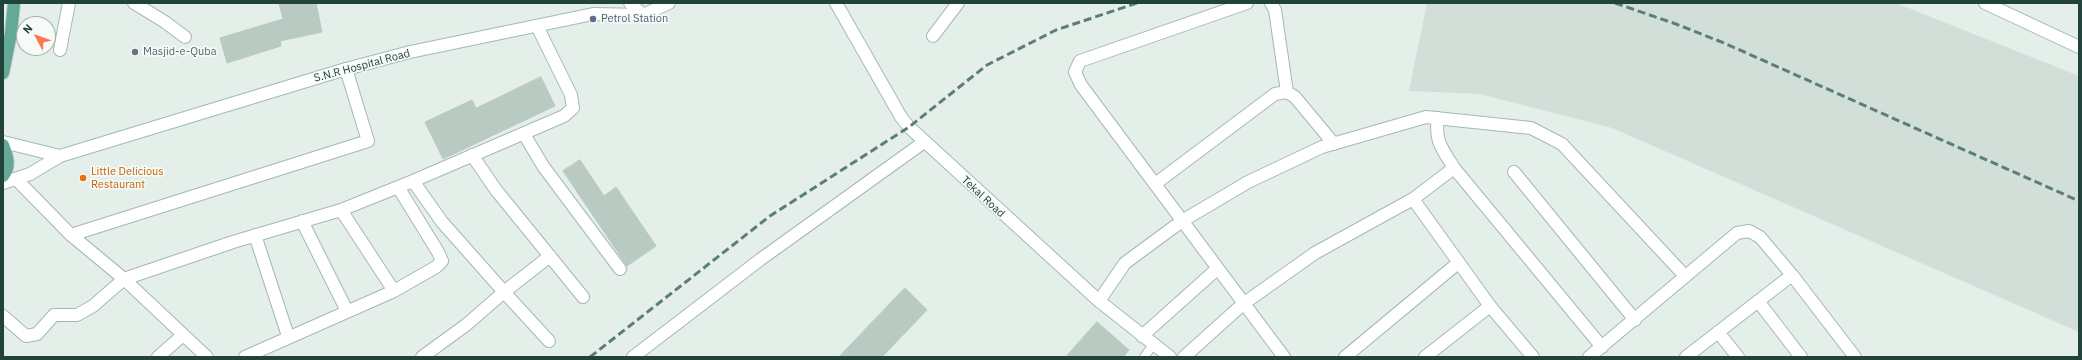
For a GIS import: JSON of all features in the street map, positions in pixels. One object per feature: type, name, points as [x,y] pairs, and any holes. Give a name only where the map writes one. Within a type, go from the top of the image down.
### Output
[{"type":"main road","points":[[3,73],[14,3]]},
{"type":"main road","points":[[3,145],[8,157],[6,173],[3,176]]},
{"type":"street","points":[[60,50],[69,3]]},
{"type":"street","points":[[134,3],[165,22],[184,37]]},
{"type":"street","points":[[630,3],[643,15]]},
{"type":"street","name":"S.N.R Hospital Road","points":[[3,183],[30,174],[60,156],[346,69],[410,52],[593,14],[643,15],[670,3]]},
{"type":"street","name":"Tekal Road","points":[[836,3],[901,117],[924,142],[1099,301],[1161,353]]},
{"type":"street","points":[[933,36],[958,3]]},
{"type":"street","points":[[1247,3],[1080,60],[1075,72],[1081,85],[1284,357]]},
{"type":"street","points":[[1271,3],[1275,10],[1287,92],[1295,98],[1334,144]]},
{"type":"street","points":[[1985,3],[2079,47]]},
{"type":"street","points":[[3,316],[26,336],[37,334],[54,315],[77,315],[93,306],[124,279],[255,235],[341,210],[413,181],[564,116],[573,108],[571,95],[537,26]]},
{"type":"street","points":[[71,235],[368,141],[346,69]]},
{"type":"street","points":[[1155,184],[1275,94],[1287,92]]},
{"type":"street","points":[[1099,301],[1125,263],[1182,221],[1248,182],[1322,147],[1426,117],[1531,128],[1562,144],[1685,276]]},
{"type":"street","points":[[1438,118],[1435,132],[1440,146],[1454,168],[1602,347]]},
{"type":"street","points":[[524,134],[543,166],[620,269]]},
{"type":"street","points":[[3,142],[60,156]]},
{"type":"street","points":[[633,357],[761,259],[924,142]]},
{"type":"street","points":[[472,155],[496,190],[583,297]]},
{"type":"street","points":[[1184,357],[1243,304],[1315,253],[1413,199],[1454,168]]},
{"type":"street","points":[[1514,172],[1635,320]]},
{"type":"street","points":[[16,178],[71,235],[124,279],[207,357]]},
{"type":"street","points":[[413,181],[442,222],[549,341]]},
{"type":"street","points":[[245,357],[288,336],[394,291],[436,268],[442,261],[398,187]]},
{"type":"street","points":[[1413,199],[1490,306],[1533,357]]},
{"type":"street","points":[[341,210],[394,291]]},
{"type":"street","points":[[302,221],[347,311]]},
{"type":"street","points":[[1589,357],[1737,234],[1749,231],[1760,237],[1792,275],[1855,357]]},
{"type":"street","points":[[255,235],[288,336]]},
{"type":"street","points":[[422,357],[466,325],[504,292],[550,256]]},
{"type":"street","points":[[1345,357],[1458,263]]},
{"type":"street","points":[[1142,336],[1217,269]]},
{"type":"street","points":[[1686,357],[1792,275]]},
{"type":"street","points":[[1758,302],[1801,357]]},
{"type":"street","points":[[1425,357],[1490,306]]},
{"type":"street","points":[[1718,332],[1738,357]]},
{"type":"street","points":[[158,357],[183,335]]},
{"type":"lane","points":[[1144,357],[1161,353]]},
{"type":"shaded area","points":[[1427,3],[1896,3],[2079,76],[2079,332],[1612,128],[1480,94],[1409,91]]},
{"type":"building","points":[[279,3],[316,3],[322,32],[280,41],[281,46],[227,63],[220,38],[283,19]]},
{"type":"building","points":[[541,77],[555,106],[443,159],[425,122],[472,100],[476,108]]},
{"type":"building","points":[[580,160],[604,196],[616,187],[656,246],[627,266],[563,171]]},
{"type":"building","points":[[905,288],[927,310],[882,357],[839,357]]},
{"type":"building","points":[[1097,322],[1129,350],[1123,357],[1066,357]]},
{"type":"railway","points":[[590,357],[770,216],[909,127],[987,65],[1056,30],[1137,3]]},
{"type":"railway","points":[[1615,3],[1676,24],[1724,43],[2079,201]]},
{"type":"place","name":"Petrol Station","points":[[593,19]]},
{"type":"place","name":"Masjid-e-Quba","points":[[135,52]]},
{"type":"place","name":"Little Delicious Restaurant","points":[[83,178]]}]
